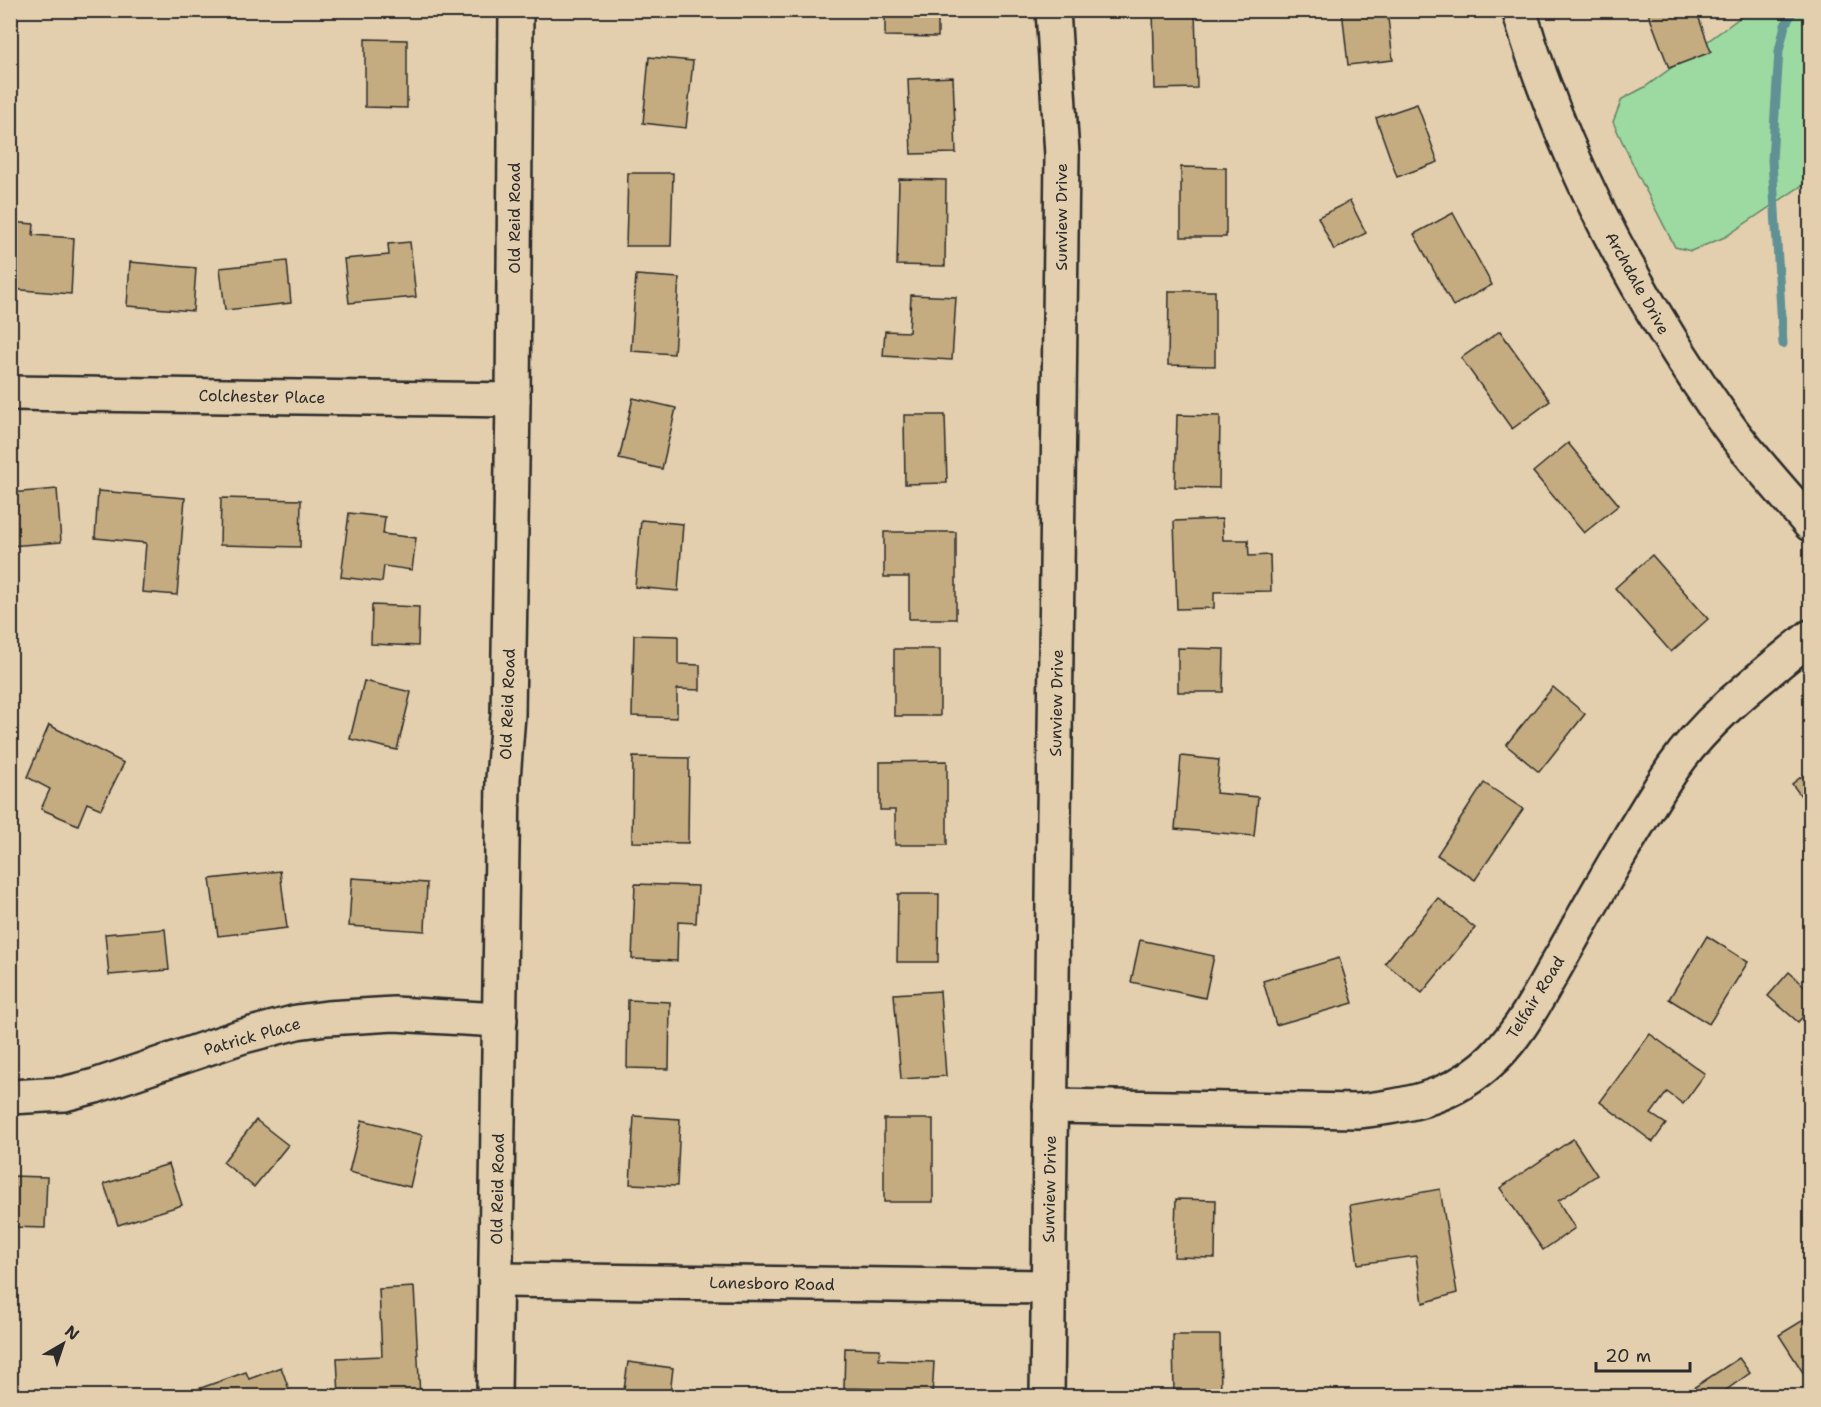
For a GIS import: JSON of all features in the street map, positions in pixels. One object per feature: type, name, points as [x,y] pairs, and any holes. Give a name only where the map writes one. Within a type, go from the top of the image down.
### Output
[{"type":"street","name":"Old Reid Road","points":[[494,1396],[513,400],[516,10]]},
{"type":"street","name":"Sunview Drive","points":[[1047,1396],[1062,155],[1053,10]]},
{"type":"street","name":"Archdale Drive","points":[[1519,10],[1543,83],[1581,176],[1630,274],[1672,345],[1730,429],[1810,524]]},
{"type":"street","name":"Colchester Place","points":[[10,393],[513,400]]},
{"type":"street","name":"Telfair Road","points":[[1050,1106],[1358,1111],[1401,1106],[1444,1092],[1463,1082],[1484,1068],[1499,1053],[1525,1019],[1616,860],[1674,766],[1714,720],[1810,637]]},
{"type":"street","name":"Patrick Place","points":[[10,1097],[75,1092],[240,1037],[297,1022],[394,1014],[500,1020]]},
{"type":"street","name":"Lanesboro Road","points":[[496,1280],[1048,1287]]},
{"type":"green space","points":[[1749,11],[1810,11],[1810,180],[1725,237],[1691,251],[1675,247],[1613,122],[1622,99],[1645,87]]},
{"type":"building","points":[[639,10],[686,10],[686,16],[639,16]]},
{"type":"building","points":[[885,10],[938,10],[938,37],[885,36]]},
{"type":"building","points":[[1153,10],[1195,10],[1197,88],[1155,89]]},
{"type":"building","points":[[1342,10],[1387,10],[1393,60],[1348,65]]},
{"type":"building","points":[[1647,10],[1696,10],[1711,52],[1669,68]]},
{"type":"building","points":[[365,39],[407,40],[407,108],[365,107]]},
{"type":"building","points":[[649,57],[693,61],[686,128],[643,123]]},
{"type":"building","points":[[953,77],[956,153],[911,154],[908,79]]},
{"type":"building","points":[[1417,104],[1438,162],[1397,177],[1376,118]]},
{"type":"building","points":[[1181,167],[1226,168],[1226,237],[1181,237]]},
{"type":"building","points":[[628,173],[673,173],[671,246],[626,246]]},
{"type":"building","points":[[899,179],[946,180],[945,266],[897,265]]},
{"type":"building","points":[[1350,201],[1366,233],[1334,250],[1318,217]]},
{"type":"building","points":[[1453,213],[1492,285],[1453,306],[1414,234]]},
{"type":"building","points":[[10,222],[34,224],[33,235],[74,238],[71,294],[10,289]]},
{"type":"building","points":[[410,242],[416,297],[349,303],[344,259],[389,255],[388,244]]},
{"type":"building","points":[[287,261],[291,303],[225,310],[220,268]]},
{"type":"building","points":[[130,262],[196,268],[193,311],[127,306]]},
{"type":"building","points":[[636,275],[679,278],[674,354],[631,351]]},
{"type":"building","points":[[1169,291],[1215,291],[1215,366],[1168,365]]},
{"type":"building","points":[[911,295],[956,297],[952,360],[883,356],[885,331],[909,332]]},
{"type":"building","points":[[1500,331],[1550,401],[1512,429],[1461,358]]},
{"type":"building","points":[[633,398],[676,408],[662,469],[619,459]]},
{"type":"building","points":[[904,415],[945,415],[947,483],[905,484]]},
{"type":"building","points":[[1177,415],[1220,416],[1219,488],[1175,487]]},
{"type":"building","points":[[1568,443],[1619,505],[1584,533],[1533,472]]},
{"type":"building","points":[[57,489],[61,542],[10,546],[10,493]]},
{"type":"building","points":[[98,491],[185,498],[177,595],[142,592],[146,543],[95,538]]},
{"type":"building","points":[[221,498],[301,500],[300,547],[220,545]]},
{"type":"building","points":[[349,513],[385,517],[383,534],[416,538],[412,570],[384,566],[382,582],[341,577]]},
{"type":"building","points":[[1222,519],[1223,540],[1248,540],[1249,556],[1270,555],[1271,591],[1214,592],[1214,608],[1177,609],[1174,521]]},
{"type":"building","points":[[641,520],[683,524],[678,591],[635,587]]},
{"type":"building","points":[[884,532],[956,532],[956,619],[909,619],[909,577],[884,577]]},
{"type":"building","points":[[1652,555],[1708,619],[1671,652],[1615,588]]},
{"type":"building","points":[[372,605],[419,607],[418,646],[371,644]]},
{"type":"building","points":[[634,635],[678,636],[678,664],[700,665],[700,690],[677,689],[677,718],[632,716]]},
{"type":"building","points":[[1178,648],[1224,649],[1223,692],[1178,692]]},
{"type":"building","points":[[894,649],[940,649],[940,716],[894,716]]},
{"type":"building","points":[[364,681],[411,692],[397,750],[350,739]]},
{"type":"building","points":[[1553,687],[1585,714],[1539,772],[1506,745]]},
{"type":"building","points":[[49,725],[124,763],[101,809],[87,803],[78,825],[41,809],[50,789],[27,777]]},
{"type":"building","points":[[1181,756],[1219,760],[1216,793],[1258,797],[1254,836],[1175,829]]},
{"type":"building","points":[[633,757],[689,758],[688,843],[632,842]]},
{"type":"building","points":[[947,761],[947,845],[895,845],[895,810],[880,810],[880,762]]},
{"type":"building","points":[[1810,770],[1810,808],[1792,784]]},
{"type":"building","points":[[1484,783],[1523,809],[1475,880],[1437,855]]},
{"type":"building","points":[[280,871],[287,928],[218,936],[210,879]]},
{"type":"building","points":[[352,878],[427,883],[425,931],[349,926]]},
{"type":"building","points":[[635,884],[698,886],[696,923],[678,922],[677,961],[632,959]]},
{"type":"building","points":[[898,894],[939,894],[938,962],[897,962]]},
{"type":"building","points":[[1438,898],[1475,928],[1422,993],[1385,963]]},
{"type":"building","points":[[165,929],[169,970],[109,975],[105,934]]},
{"type":"building","points":[[1707,936],[1748,962],[1709,1024],[1669,999]]},
{"type":"building","points":[[1140,940],[1214,956],[1205,998],[1131,982]]},
{"type":"building","points":[[1339,958],[1353,1003],[1276,1025],[1263,981]]},
{"type":"building","points":[[1789,972],[1810,991],[1810,1009],[1798,1022],[1768,996]]},
{"type":"building","points":[[940,991],[946,1076],[901,1079],[894,994]]},
{"type":"building","points":[[628,1000],[670,1002],[669,1069],[627,1068]]},
{"type":"building","points":[[1650,1034],[1705,1074],[1683,1104],[1667,1092],[1651,1114],[1666,1124],[1653,1142],[1600,1102]]},
{"type":"building","points":[[634,1116],[680,1119],[677,1186],[630,1184]]},
{"type":"building","points":[[884,1119],[933,1119],[933,1202],[884,1202]]},
{"type":"building","points":[[256,1120],[288,1145],[254,1187],[223,1162]]},
{"type":"building","points":[[362,1120],[422,1135],[410,1187],[349,1172]]},
{"type":"building","points":[[1573,1139],[1597,1175],[1558,1201],[1575,1228],[1543,1250],[1500,1188]]},
{"type":"building","points":[[169,1164],[182,1205],[118,1225],[104,1184]]},
{"type":"building","points":[[10,1176],[47,1177],[45,1228],[10,1227]]},
{"type":"building","points":[[1440,1189],[1457,1293],[1423,1303],[1416,1256],[1358,1264],[1350,1205]]},
{"type":"building","points":[[1176,1199],[1216,1200],[1215,1258],[1174,1257]]},
{"type":"building","points":[[414,1287],[420,1396],[339,1396],[337,1358],[382,1356],[379,1289]]},
{"type":"building","points":[[1810,1316],[1810,1370],[1804,1374],[1779,1335]]},
{"type":"building","points":[[1173,1335],[1220,1335],[1221,1396],[1174,1396]]},
{"type":"building","points":[[845,1348],[880,1349],[879,1360],[934,1362],[932,1396],[884,1396],[884,1389],[844,1388]]},
{"type":"building","points":[[1739,1358],[1750,1373],[1720,1396],[1681,1396]]},
{"type":"building","points":[[628,1362],[673,1368],[670,1394],[680,1396],[623,1396]]},
{"type":"building","points":[[281,1367],[291,1395],[200,1396],[198,1389],[246,1372],[249,1379]]},
{"type":"waterway","points":[[1783,344],[1772,160],[1779,51],[1785,25],[1794,10]]}]
